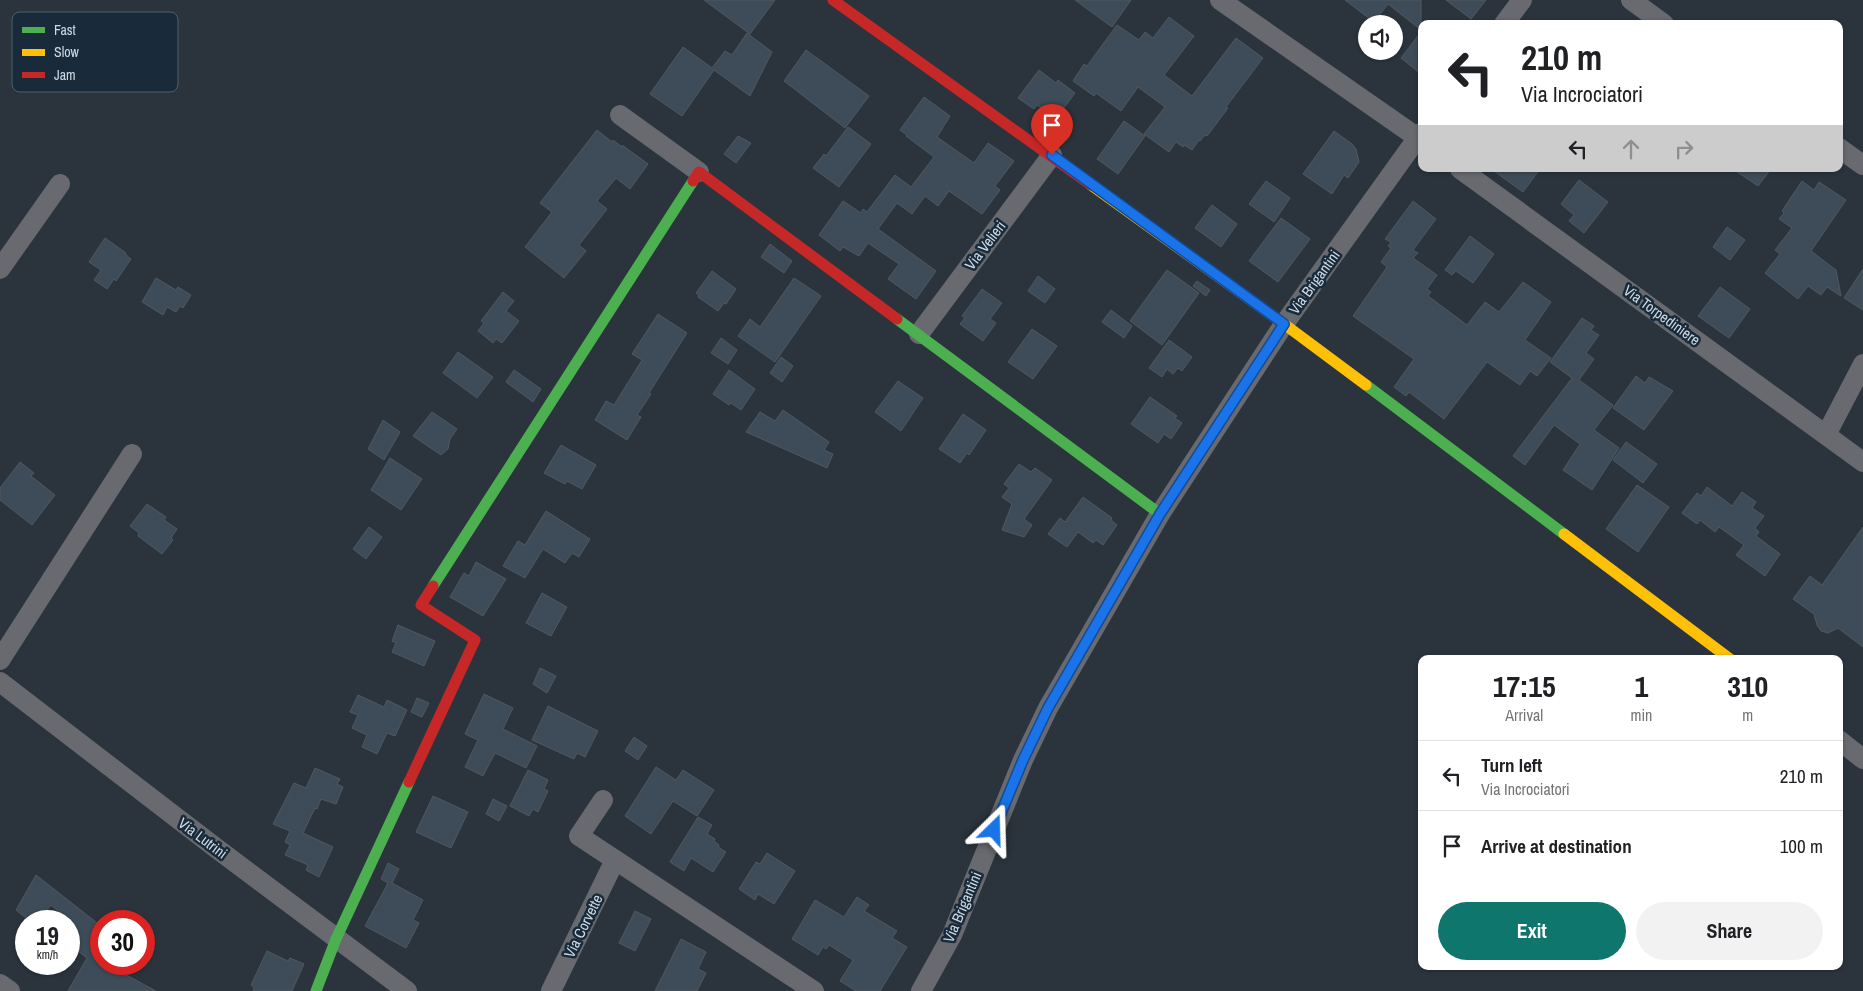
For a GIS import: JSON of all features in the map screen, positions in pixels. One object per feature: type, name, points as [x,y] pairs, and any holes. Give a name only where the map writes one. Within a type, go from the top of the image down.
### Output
[{"type":"street","points":[[833,0],[1052,155],[1284,324],[1725,655]]},
{"type":"street","points":[[1220,0],[1418,136]]},
{"type":"street","points":[[1507,20],[1522,0]]},
{"type":"street","points":[[1631,0],[1658,20]]},
{"type":"street","points":[[620,115],[919,334],[1160,514]]},
{"type":"street","name":"Via Brigantini","points":[[921,991],[952,935],[1023,760],[1048,708],[1160,514],[1284,324],[1418,140]]},
{"type":"street","points":[[1843,151],[1863,165]]},
{"type":"street","name":"Via Velieri","points":[[919,334],[1052,155]]},
{"type":"street","points":[[316,991],[336,938],[475,640],[420,605],[699,172]]},
{"type":"street","name":"Via Torpediniere","points":[[1464,172],[1863,462]]},
{"type":"street","points":[[0,269],[60,184]]},
{"type":"street","points":[[1826,435],[1863,364]]},
{"type":"street","points":[[0,660],[132,454]]},
{"type":"street","name":"Via Lutrini","points":[[0,682],[407,991]]},
{"type":"street","points":[[1843,743],[1863,759]]},
{"type":"street","points":[[603,800],[579,836],[814,991]]},
{"type":"street","name":"Via Corvette","points":[[551,991],[615,860]]},
{"type":"street","points":[[0,984],[10,991]]},
{"type":"building","points":[[704,0],[775,0],[750,34]]},
{"type":"building","points":[[1075,0],[1131,0],[1112,27]]},
{"type":"building","points":[[1345,0],[1421,0],[1421,20],[1418,20],[1418,28],[1388,4],[1379,15],[1365,15]]},
{"type":"building","points":[[1446,0],[1486,0],[1471,19]]},
{"type":"building","points":[[1169,17],[1194,36],[1164,75],[1192,96],[1236,38],[1263,58],[1207,136],[1205,135],[1199,140],[1192,150],[1176,142],[1169,152],[1144,134],[1165,107],[1138,87],[1121,111],[1096,93],[1094,96],[1073,81],[1084,64],[1087,66],[1117,25],[1139,40],[1145,32],[1153,38]]},
{"type":"building","points":[[747,33],[772,52],[750,96],[714,70],[682,116],[650,94],[683,47],[712,68],[725,51],[732,55]]},
{"type":"building","points":[[1418,36],[1418,72],[1403,60],[1403,55]]},
{"type":"building","points":[[806,50],[869,96],[845,128],[784,81]]},
{"type":"building","points":[[1039,70],[1056,83],[1058,80],[1075,93],[1063,109],[1060,107],[1053,117],[1037,105],[1034,109],[1018,98]]},
{"type":"building","points":[[924,97],[950,116],[937,137],[974,163],[988,143],[1014,161],[995,186],[1000,190],[982,214],[949,191],[938,206],[925,196],[912,214],[897,203],[878,229],[936,271],[916,299],[888,279],[899,264],[868,243],[859,256],[843,247],[840,251],[819,235],[843,201],[861,213],[863,209],[867,212],[895,175],[911,187],[934,157],[900,130]]},
{"type":"building","points":[[1124,121],[1145,136],[1118,174],[1097,159]]},
{"type":"building","points":[[848,127],[871,144],[839,187],[813,168],[824,154],[826,156]]},
{"type":"building","points":[[597,130],[612,142],[613,140],[622,147],[622,145],[648,164],[630,189],[616,178],[597,201],[607,209],[579,245],[586,251],[564,278],[525,247],[552,212],[540,203]]},
{"type":"building","points":[[1334,131],[1352,144],[1356,149],[1359,162],[1348,178],[1344,175],[1332,194],[1303,174]]},
{"type":"building","points":[[738,136],[751,143],[736,163],[724,154]]},
{"type":"building","points":[[1495,172],[1538,172],[1523,192]]},
{"type":"building","points":[[1737,172],[1769,172],[1758,186]]},
{"type":"building","points":[[1579,180],[1608,202],[1584,233],[1569,221],[1574,215],[1561,204]]},
{"type":"building","points":[[1266,181],[1290,198],[1274,222],[1249,204]]},
{"type":"building","points":[[1802,181],[1814,190],[1819,182],[1846,200],[1811,251],[1836,270],[1841,296],[1827,287],[1821,295],[1808,286],[1798,299],[1765,273],[1780,254],[1775,250],[1792,228],[1779,219],[1784,213],[1782,211]]},
{"type":"building","points":[[1413,201],[1436,219],[1413,250],[1418,253],[1413,258],[1437,275],[1427,289],[1431,292],[1428,296],[1467,325],[1485,302],[1499,312],[1523,282],[1551,302],[1525,340],[1551,358],[1537,376],[1530,371],[1520,385],[1487,362],[1444,419],[1409,392],[1406,396],[1394,387],[1414,359],[1353,316],[1387,267],[1381,262],[1391,248],[1388,246],[1391,242],[1385,239]]},
{"type":"building","points":[[1212,205],[1237,224],[1221,247],[1195,228]]},
{"type":"building","points":[[1281,218],[1310,239],[1278,282],[1249,261]]},
{"type":"building","points":[[1727,227],[1745,240],[1730,260],[1713,247]]},
{"type":"building","points":[[1470,236],[1494,254],[1473,283],[1456,271],[1452,275],[1445,270]]},
{"type":"building","points":[[105,238],[126,253],[131,259],[116,281],[114,279],[107,289],[94,280],[101,270],[89,262]]},
{"type":"building","points":[[770,244],[792,261],[784,273],[761,257]]},
{"type":"building","points":[[1863,269],[1863,310],[1844,298]]},
{"type":"building","points":[[1167,270],[1199,293],[1162,345],[1130,321]]},
{"type":"building","points":[[712,271],[736,289],[726,304],[724,303],[718,311],[698,297],[699,295],[696,293]]},
{"type":"building","points":[[1038,276],[1055,289],[1045,303],[1028,291]]},
{"type":"building","points":[[156,278],[176,290],[178,287],[191,295],[183,308],[180,306],[176,312],[167,307],[163,315],[142,302]]},
{"type":"building","points":[[794,278],[821,296],[775,362],[738,336],[750,319],[760,327]]},
{"type":"building","points":[[1197,281],[1210,290],[1206,296],[1193,286]]},
{"type":"building","points":[[1720,287],[1750,309],[1729,338],[1698,316]]},
{"type":"building","points":[[982,289],[1002,303],[990,319],[996,323],[983,341],[960,324],[965,318],[962,316]]},
{"type":"building","points":[[503,292],[514,301],[506,311],[519,321],[502,343],[496,339],[493,343],[478,331],[484,323],[481,321]]},
{"type":"building","points":[[1111,310],[1132,326],[1124,338],[1102,322]]},
{"type":"building","points":[[658,314],[687,333],[649,393],[651,394],[637,415],[641,417],[627,440],[595,420],[606,401],[614,405],[642,360],[632,354]]},
{"type":"building","points":[[1582,318],[1594,326],[1591,330],[1599,335],[1586,353],[1594,359],[1579,380],[1613,405],[1594,430],[1619,448],[1592,490],[1563,470],[1580,444],[1554,425],[1525,465],[1513,456],[1572,378],[1550,362]]},
{"type":"building","points":[[1032,329],[1057,346],[1033,379],[1008,362]]},
{"type":"building","points":[[721,338],[737,350],[728,364],[711,353]]},
{"type":"building","points":[[1169,340],[1192,357],[1182,371],[1178,368],[1173,374],[1167,369],[1162,377],[1149,368]]},
{"type":"building","points":[[458,352],[493,377],[477,398],[443,373]]},
{"type":"building","points":[[781,357],[793,366],[782,382],[770,373]]},
{"type":"building","points":[[514,370],[541,389],[533,402],[506,382]]},
{"type":"building","points":[[729,370],[755,389],[741,410],[731,403],[729,405],[713,394]]},
{"type":"building","points":[[1636,376],[1645,383],[1649,377],[1673,391],[1644,430],[1613,408]]},
{"type":"building","points":[[898,381],[923,398],[901,431],[875,412]]},
{"type":"building","points":[[1150,397],[1177,416],[1175,418],[1182,423],[1171,439],[1164,434],[1158,443],[1131,424]]},
{"type":"building","points":[[783,410],[829,442],[824,450],[833,454],[827,468],[746,432],[760,412],[775,421]]},
{"type":"building","points":[[432,412],[457,429],[450,439],[448,449],[441,455],[413,436]]},
{"type":"building","points":[[963,414],[986,430],[969,455],[967,453],[960,463],[939,449]]},
{"type":"building","points":[[383,420],[400,432],[384,460],[368,449]]},
{"type":"building","points":[[1626,442],[1657,464],[1643,483],[1613,460]]},
{"type":"building","points":[[561,445],[596,465],[582,489],[567,481],[565,484],[544,473]]},
{"type":"building","points":[[390,458],[422,479],[401,510],[371,490]]},
{"type":"building","points":[[20,462],[34,473],[31,476],[55,495],[32,525],[0,500],[0,488]]},
{"type":"building","points":[[1019,464],[1031,472],[1035,468],[1052,480],[1024,519],[1032,525],[1024,537],[1002,530],[1012,504],[1002,497],[1009,488],[1004,484]]},
{"type":"building","points":[[1637,485],[1669,507],[1638,552],[1606,529]]},
{"type":"building","points":[[1707,487],[1732,506],[1742,492],[1756,502],[1752,508],[1764,516],[1755,528],[1759,532],[1756,536],[1780,554],[1765,576],[1736,555],[1744,545],[1719,527],[1715,532],[1700,520],[1697,524],[1682,513],[1697,493],[1701,496]]},
{"type":"building","points":[[1083,497],[1112,518],[1111,520],[1117,525],[1103,545],[1096,540],[1093,543],[1078,532],[1067,547],[1048,534],[1060,518],[1065,522]]},
{"type":"building","points":[[147,504],[166,517],[164,520],[177,529],[171,538],[173,540],[162,554],[138,536],[139,533],[130,526]]},
{"type":"building","points":[[546,511],[590,539],[579,557],[572,553],[565,563],[543,549],[525,578],[503,566],[518,541],[525,545]]},
{"type":"building","points":[[369,527],[382,537],[366,559],[353,549]]},
{"type":"building","points":[[1863,527],[1863,647],[1838,628],[1828,633],[1821,631],[1814,614],[1793,599],[1810,576],[1822,585]]},
{"type":"building","points":[[476,562],[506,579],[483,616],[450,597],[464,573],[469,576]]},
{"type":"building","points":[[542,593],[567,607],[551,636],[526,623]]},
{"type":"building","points":[[398,625],[435,641],[424,666],[392,652],[396,643],[392,641]]},
{"type":"building","points":[[540,668],[556,676],[547,693],[533,684]]},
{"type":"building","points":[[484,694],[513,708],[503,729],[537,746],[526,768],[495,753],[483,776],[465,767],[478,740],[465,734]]},
{"type":"building","points":[[358,695],[384,707],[387,700],[407,710],[395,736],[387,733],[377,754],[362,747],[367,735],[352,728],[358,715],[350,712]]},
{"type":"building","points":[[417,698],[429,703],[422,717],[411,712]]},
{"type":"building","points":[[548,706],[598,731],[585,757],[577,753],[574,759],[532,740]]},
{"type":"building","points":[[634,737],[647,746],[638,760],[625,751]]},
{"type":"building","points":[[656,767],[676,780],[683,770],[714,790],[697,816],[673,801],[651,834],[625,816]]},
{"type":"building","points":[[315,768],[340,779],[337,784],[343,787],[336,804],[321,799],[303,833],[333,847],[319,877],[306,870],[308,865],[285,855],[290,845],[285,842],[290,831],[273,824],[294,783],[306,788]]},
{"type":"building","points":[[528,770],[548,780],[544,789],[548,791],[538,812],[533,809],[529,816],[510,806]]},
{"type":"building","points":[[433,796],[468,812],[451,848],[416,832]]},
{"type":"building","points":[[493,799],[507,806],[499,821],[486,814]]},
{"type":"building","points":[[698,817],[712,825],[707,834],[715,839],[714,841],[719,845],[718,847],[726,852],[713,872],[691,858],[684,871],[670,862]]},
{"type":"building","points":[[767,853],[795,871],[774,904],[758,894],[755,900],[739,889],[756,862],[760,864]]},
{"type":"building","points":[[388,863],[399,869],[392,883],[423,900],[413,920],[419,923],[406,948],[365,926],[388,883],[381,879]]},
{"type":"building","points":[[36,875],[90,917],[90,975],[126,975],[156,991],[68,991],[77,975],[80,975],[80,970],[87,958],[80,953],[80,910],[57,910],[51,905],[47,910],[16,910]]},
{"type":"building","points":[[857,897],[869,905],[864,911],[897,931],[892,938],[907,947],[880,991],[856,991],[840,981],[853,960],[829,945],[826,949],[823,947],[818,955],[792,939],[815,900],[844,917]]},
{"type":"building","points":[[635,911],[651,919],[635,951],[619,943]]},
{"type":"building","points":[[681,939],[706,952],[698,969],[706,973],[697,991],[655,991]]},
{"type":"building","points":[[267,951],[288,961],[290,958],[304,964],[292,991],[253,991],[254,987],[251,985]]},
{"type":"traffic: fast","points":[[433,586],[693,181]]},
{"type":"traffic: fast","points":[[897,319],[1160,514]]},
{"type":"traffic: fast","points":[[1366,385],[1564,534]]},
{"type":"traffic: fast","points":[[316,991],[336,939],[409,782]]},
{"type":"traffic: slow","points":[[1091,185],[1366,385]]},
{"type":"traffic: slow","points":[[1564,534],[1725,655]]},
{"type":"traffic: jam","points":[[833,0],[1091,185]]},
{"type":"traffic: jam","points":[[693,181],[699,172],[897,319]]},
{"type":"traffic: jam","points":[[409,782],[475,640],[421,605],[433,586]]},
{"type":"route","points":[[994,830],[1023,760],[1048,708],[1160,514],[1284,324],[1052,155]]}]
